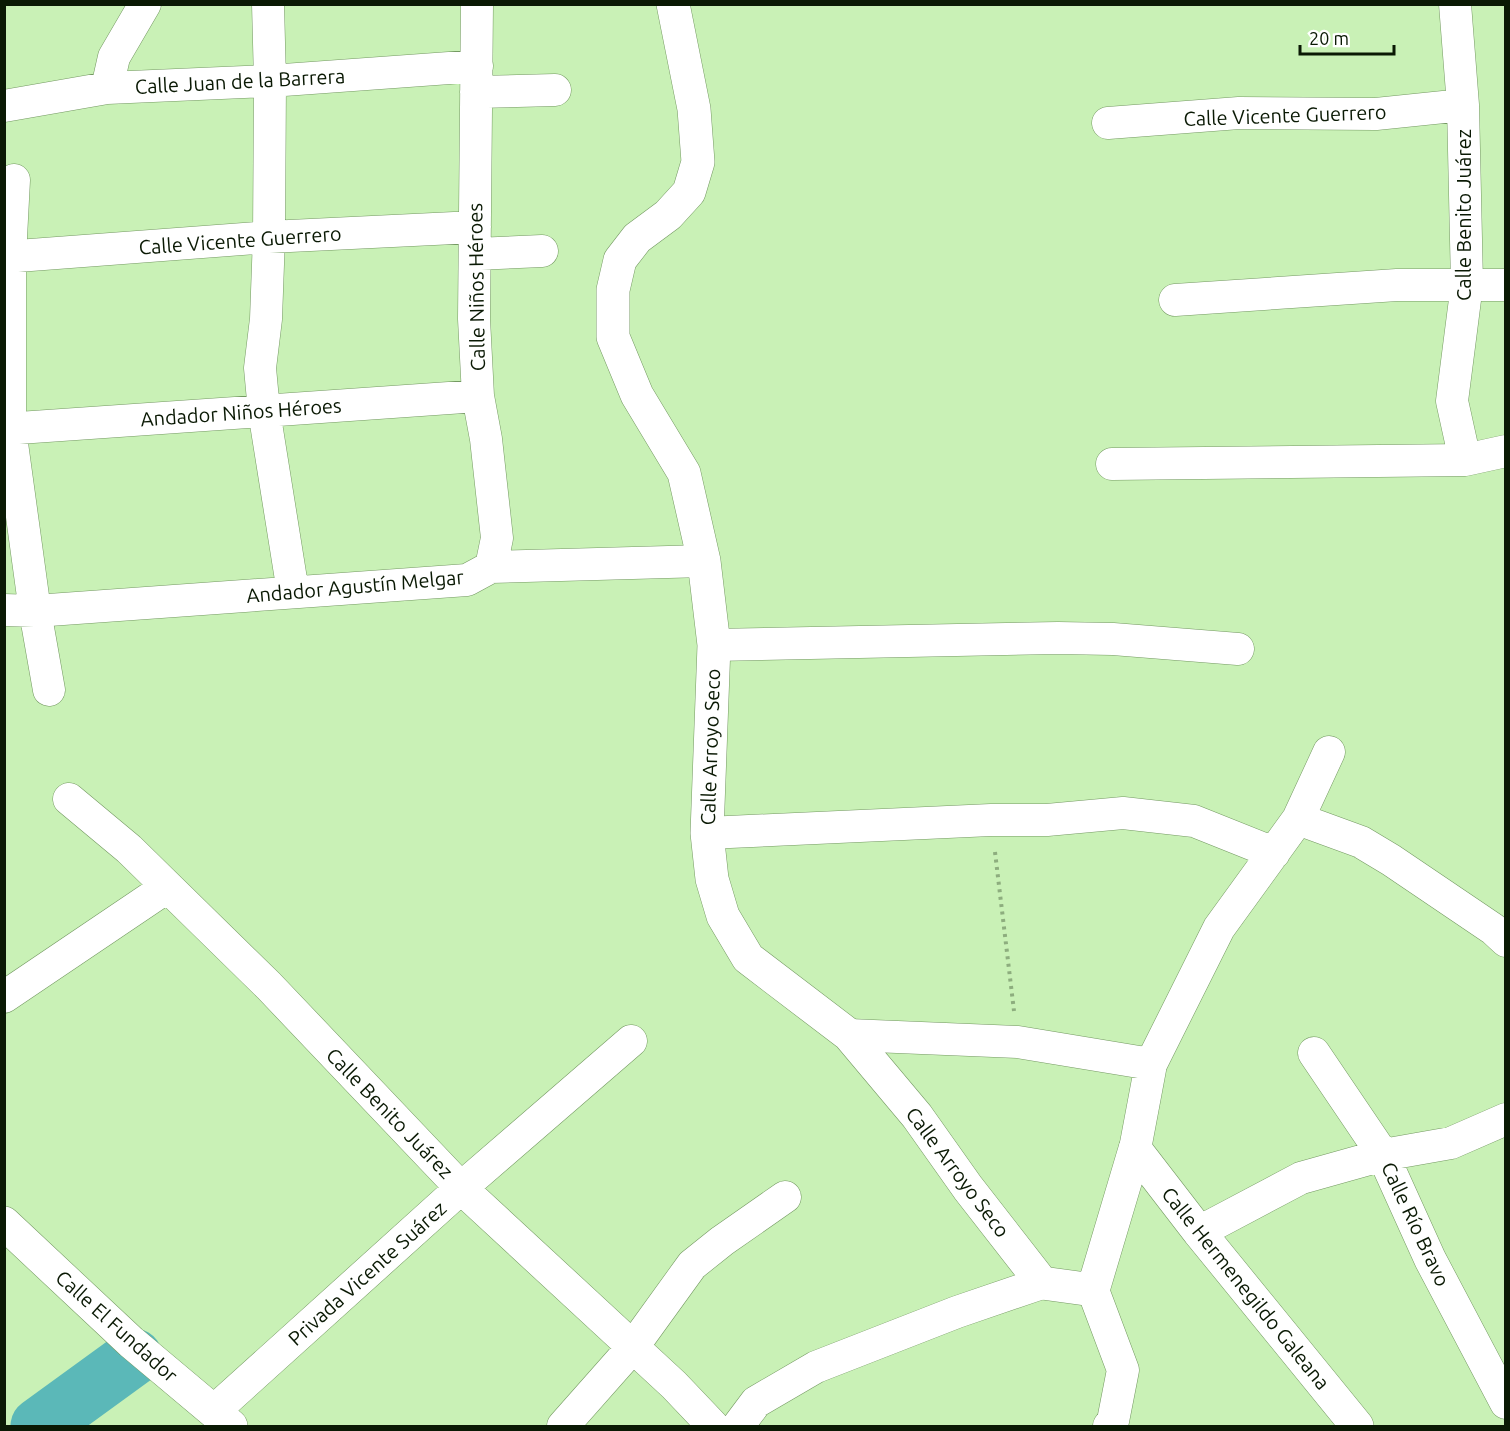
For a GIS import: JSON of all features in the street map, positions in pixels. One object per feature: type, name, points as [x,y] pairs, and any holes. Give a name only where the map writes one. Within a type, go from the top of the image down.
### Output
[{"type":"street","points":[[107,88],[114,57],[145,4]]},
{"type":"street","points":[[268,4],[269,237],[266,318],[260,368],[264,411],[293,592]]},
{"type":"street","name":"Calle Niños Héroes","points":[[477,4],[474,320],[478,396],[486,439],[497,538],[491,567]]},
{"type":"street","name":"Calle Arroyo Seco","points":[[673,4],[694,109],[698,162],[689,192],[668,215],[637,238],[620,260],[613,290],[613,337],[637,395],[684,473],[704,561],[714,645],[706,833],[712,879],[723,916],[748,958],[849,1035],[917,1116],[968,1188],[1042,1283]]},
{"type":"street","name":"Calle Benito Juárez","points":[[1455,4],[1462,105],[1467,284],[1452,401],[1465,459]]},
{"type":"street","name":"Calle Juan de la Barrera","points":[[4,106],[107,88],[270,81],[477,79],[555,90]]},
{"type":"street","name":"Calle Vicente Guerrero","points":[[1108,123],[1239,113],[1376,114],[1462,105]]},
{"type":"street","points":[[14,180],[7,257],[7,429],[49,690]]},
{"type":"street","name":"Calle Vicente Guerrero","points":[[7,257],[269,237],[475,241],[542,251]]},
{"type":"street","points":[[1175,300],[1397,285],[1506,285]]},
{"type":"street","name":"Andador Niños Héroes","points":[[7,429],[478,396]]},
{"type":"street","points":[[1112,464],[1465,459],[1506,451]]},
{"type":"street","name":"Andador Agustín Melgar","points":[[4,610],[35,611],[467,580],[491,567],[704,561]]},
{"type":"street","points":[[714,645],[1058,638],[1123,640],[1238,649]]},
{"type":"street","points":[[1109,1426],[1113,1421],[1123,1370],[1093,1290],[1135,1149],[1151,1064],[1219,928],[1298,819],[1329,752]]},
{"type":"street","name":"Calle Benito Juárez","points":[[69,799],[129,849],[269,986],[461,1188],[674,1385],[712,1426]]},
{"type":"street","points":[[706,833],[991,820],[1047,820],[1123,813],[1194,821],[1274,853]]},
{"type":"street","points":[[1298,819],[1361,842],[1493,929],[1506,941]]},
{"type":"street","points":[[4,997],[167,887]]},
{"type":"street","points":[[849,1035],[1018,1042],[1151,1064]]},
{"type":"street","name":"Privada Vicente Suárez","points":[[222,1419],[461,1188],[631,1041]]},
{"type":"street","name":"Calle Río Bravo","points":[[1314,1053],[1383,1155],[1430,1259],[1506,1403]]},
{"type":"street","points":[[1199,1233],[1300,1178],[1383,1155],[1451,1143],[1506,1119]]},
{"type":"street","name":"Calle Hermenegildo Galeana","points":[[1135,1149],[1199,1233],[1357,1426]]},
{"type":"street","points":[[563,1426],[632,1348],[692,1265],[785,1197]]},
{"type":"street","name":"Calle El Fundador","points":[[4,1223],[131,1342],[222,1419]]},
{"type":"street","points":[[738,1426],[756,1402],[816,1367],[957,1312],[1042,1283],[1093,1290]]},
{"type":"path","points":[[991,820],[1018,1042]]},
{"type":"waterway","points":[[39,1426],[134,1357]]}]
